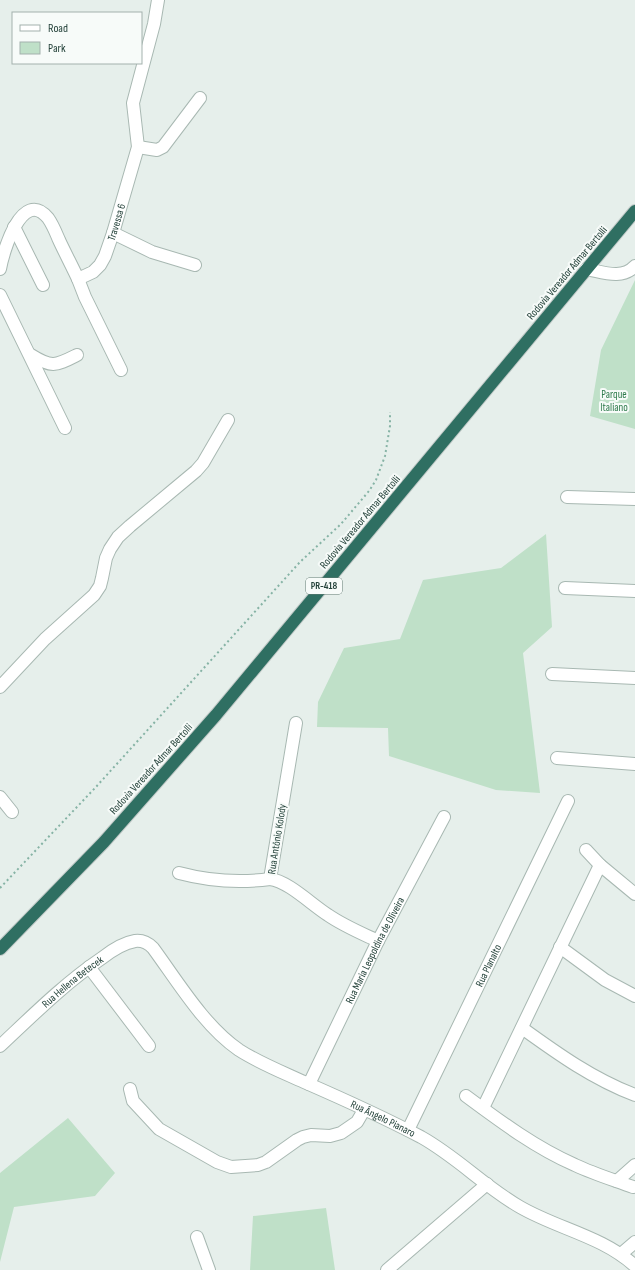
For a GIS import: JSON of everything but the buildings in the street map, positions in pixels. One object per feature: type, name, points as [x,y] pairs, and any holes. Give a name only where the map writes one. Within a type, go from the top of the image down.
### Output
[{"type":"highway","name":"Rodovia Vereador Admar Bertolli","points":[[0,948],[104,842],[207,727],[635,211]]},
{"type":"street","name":"Travessa 6","points":[[78,279],[93,272],[100,266],[113,233],[138,147],[133,103],[154,24],[158,0]]},
{"type":"street","points":[[138,147],[157,150],[163,147],[200,98]]},
{"type":"street","points":[[0,269],[6,244],[14,227],[22,216],[28,211],[34,210],[42,213],[52,225],[121,370]]},
{"type":"street","points":[[14,227],[43,285]]},
{"type":"street","points":[[113,233],[152,252],[195,265]]},
{"type":"street","points":[[586,269],[623,274],[635,266]]},
{"type":"street","points":[[0,295],[31,355],[65,428]]},
{"type":"street","points":[[31,355],[42,362],[53,365],[77,355]]},
{"type":"street","points":[[0,687],[45,639],[94,595],[100,586],[106,558],[118,537],[196,471],[228,420]]},
{"type":"street","points":[[567,497],[635,499]]},
{"type":"street","points":[[565,588],[635,591]]},
{"type":"street","points":[[552,674],[635,678]]},
{"type":"street","name":"Rua Antônio Kolody","points":[[296,723],[270,879],[282,882],[315,907],[341,924],[378,941]]},
{"type":"street","points":[[557,758],[635,764]]},
{"type":"street","points":[[0,797],[12,812]]},
{"type":"street","name":"Rua Planalto","points":[[408,1130],[568,801]]},
{"type":"street","name":"Rua Maria Leopoldina de Oliveira","points":[[310,1084],[378,941],[444,817]]},
{"type":"street","points":[[586,850],[600,865],[635,894]]},
{"type":"street","points":[[483,1108],[600,865]]},
{"type":"street","points":[[179,873],[211,880],[242,882],[270,879]]},
{"type":"street","name":"Rua Hellena Betecek","points":[[0,1046],[68,983],[112,951],[127,943],[143,941],[148,943],[153,948]]},
{"type":"street","points":[[560,947],[605,980],[635,996]]},
{"type":"street","name":"Rua Ângelo Pianaro","points":[[153,948],[202,1014],[238,1050],[408,1130],[438,1147],[510,1201],[533,1214],[594,1239],[621,1254],[635,1266]]},
{"type":"street","points":[[89,967],[149,1046]]},
{"type":"street","points":[[522,1028],[578,1067],[599,1079],[635,1095]]},
{"type":"street","points":[[130,1089],[133,1101],[159,1129],[216,1162],[231,1167],[258,1165],[266,1162],[303,1137],[312,1135],[330,1136],[341,1133],[357,1122],[364,1110]]},
{"type":"street","points":[[466,1096],[534,1143],[556,1156],[575,1165],[633,1187]]},
{"type":"street","points":[[617,1181],[635,1165]]},
{"type":"street","points":[[387,1270],[487,1184]]},
{"type":"street","points":[[197,1237],[209,1270]]},
{"type":"street","points":[[621,1254],[635,1242]]},
{"type":"path","points":[[0,888],[95,788],[300,562],[341,524],[369,491],[376,480],[385,456],[390,426],[390,412]]},
{"type":"green space","name":"Parque Italiano","points":[[635,280],[635,429],[590,416],[601,350]]},
{"type":"green space","points":[[546,534],[552,627],[523,653],[540,793],[496,790],[389,756],[388,728],[317,727],[318,702],[344,648],[400,639],[423,580],[501,568]]},
{"type":"green space","points":[[68,1118],[115,1173],[95,1196],[14,1207],[0,1262],[0,1173]]},
{"type":"green space","points":[[326,1208],[335,1270],[250,1270],[253,1216]]}]
